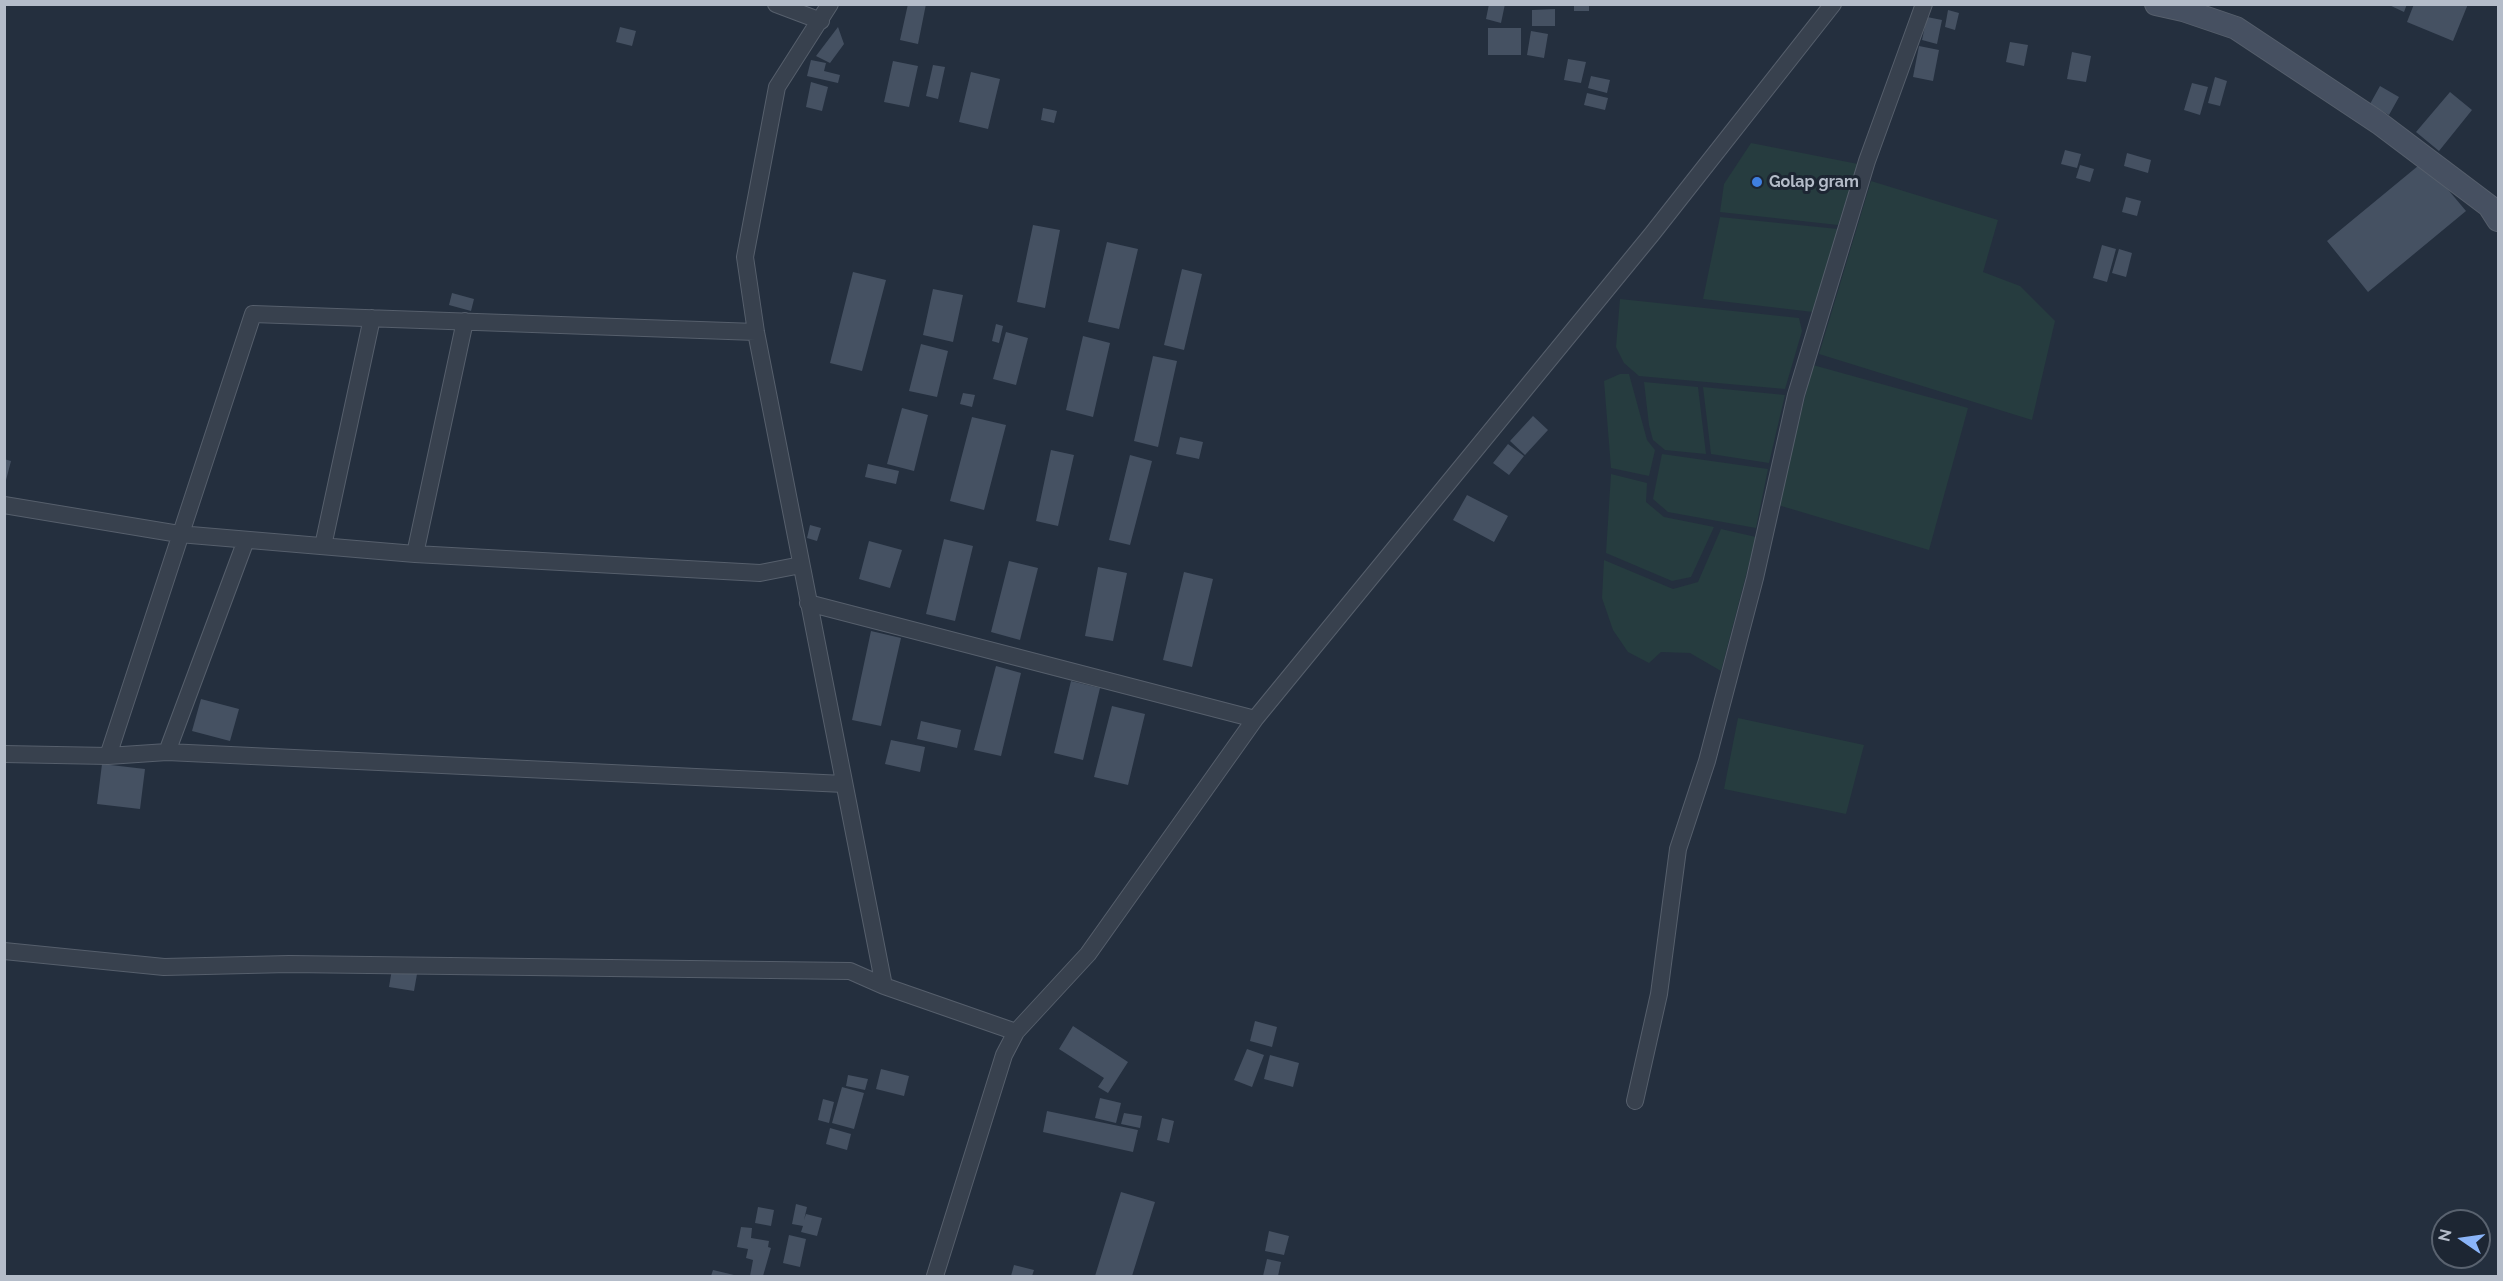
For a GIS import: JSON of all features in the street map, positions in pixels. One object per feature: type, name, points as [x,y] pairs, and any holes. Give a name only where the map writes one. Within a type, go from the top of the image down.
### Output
[{"type":"street","points":[[776,4],[822,21]]},
{"type":"street","points":[[830,4],[822,21],[777,87],[745,257],[756,332],[884,986]]},
{"type":"street","points":[[935,1276],[1004,1055],[1016,1032],[1088,954],[1255,719],[1652,234],[1833,4]]},
{"type":"street","points":[[1635,1101],[1659,994],[1678,849],[1707,761],[1755,578],[1796,395],[1867,160],[1924,4]]},
{"type":"street","points":[[2156,4],[2194,9],[2236,28],[2379,123],[2489,206],[2499,220]]},
{"type":"street","points":[[108,756],[253,314],[756,332]]},
{"type":"street","points":[[323,546],[372,318]]},
{"type":"street","points":[[415,554],[465,321]]},
{"type":"street","points":[[4,505],[179,534],[415,554],[760,573],[801,565]]},
{"type":"street","points":[[167,752],[246,540]]},
{"type":"street","points":[[808,603],[1255,719]]},
{"type":"street","points":[[4,754],[108,756],[167,752],[844,784]]},
{"type":"street","points":[[4,951],[164,967],[289,964],[850,971],[884,986],[1016,1032]]},
{"type":"green space","points":[[1751,143],[1858,164],[1838,225],[1720,212],[1724,184]]},
{"type":"green space","points":[[1871,181],[1998,220],[1983,272],[2020,286],[2055,321],[2032,420],[1819,354]]},
{"type":"green space","points":[[1720,217],[1838,229],[1813,312],[1703,299]]},
{"type":"green space","points":[[1620,299],[1799,318],[1802,331],[1785,389],[1639,376],[1624,363],[1616,347]]},
{"type":"green space","points":[[1813,365],[1968,408],[1929,550],[1778,505]]},
{"type":"green space","points":[[1620,374],[1629,374],[1647,440],[1655,450],[1649,476],[1611,468],[1604,381]]},
{"type":"green space","points":[[1644,382],[1698,387],[1706,454],[1665,450],[1653,440]]},
{"type":"green space","points":[[1703,387],[1785,395],[1769,463],[1711,454]]},
{"type":"green space","points":[[1662,454],[1768,469],[1756,528],[1668,512],[1653,499]]},
{"type":"green space","points":[[1611,474],[1647,483],[1646,502],[1664,517],[1714,527],[1691,577],[1672,581],[1606,553]]},
{"type":"green space","points":[[1721,529],[1756,537],[1721,671],[1690,653],[1661,652],[1649,663],[1628,652],[1613,630],[1602,598],[1604,560],[1673,589],[1698,582]]},
{"type":"green space","points":[[1738,718],[1864,745],[1846,814],[1724,789]]},
{"type":"building","points":[[908,4],[926,4],[918,44],[900,40]]},
{"type":"building","points":[[1489,4],[1505,4],[1501,23],[1486,19]]},
{"type":"building","points":[[1574,4],[1589,4],[1589,11],[1574,11]]},
{"type":"building","points":[[2387,4],[2407,4],[2404,12]]},
{"type":"building","points":[[2414,4],[2468,4],[2453,41],[2407,22]]},
{"type":"building","points":[[1555,9],[1555,26],[1532,26],[1532,10]]},
{"type":"building","points":[[1948,10],[1959,13],[1955,30],[1945,27]]},
{"type":"building","points":[[1927,17],[1942,20],[1937,44],[1922,40]]},
{"type":"building","points":[[620,27],[636,31],[632,46],[616,42]]},
{"type":"building","points":[[838,27],[844,44],[830,63],[816,56]]},
{"type":"building","points":[[1488,28],[1521,28],[1521,55],[1488,55]]},
{"type":"building","points":[[1531,31],[1548,34],[1544,58],[1527,55]]},
{"type":"building","points":[[2010,42],[2028,45],[2024,66],[2006,62]]},
{"type":"building","points":[[1919,46],[1939,50],[1933,81],[1913,77]]},
{"type":"building","points":[[2072,52],[2091,56],[2086,82],[2067,79]]},
{"type":"building","points":[[1568,59],[1586,62],[1581,83],[1564,80]]},
{"type":"building","points":[[811,60],[826,63],[824,71],[840,75],[838,83],[807,76]]},
{"type":"building","points":[[893,61],[918,66],[909,107],[884,102]]},
{"type":"building","points":[[933,65],[945,67],[938,99],[926,96]]},
{"type":"building","points":[[971,72],[1000,79],[988,129],[959,122]]},
{"type":"building","points":[[1591,76],[1610,80],[1607,93],[1588,88]]},
{"type":"building","points":[[2215,77],[2227,81],[2220,106],[2208,103]]},
{"type":"building","points":[[811,82],[828,87],[822,111],[806,107]]},
{"type":"building","points":[[2192,83],[2208,87],[2200,115],[2184,110]]},
{"type":"building","points":[[2380,86],[2399,97],[2389,115],[2370,104]]},
{"type":"building","points":[[2450,92],[2472,110],[2439,151],[2416,132]]},
{"type":"building","points":[[1587,93],[1608,98],[1605,110],[1584,105]]},
{"type":"building","points":[[1043,108],[1057,111],[1054,123],[1041,120]]},
{"type":"building","points":[[2065,150],[2081,154],[2077,168],[2061,164]]},
{"type":"building","points":[[2127,153],[2151,160],[2148,173],[2124,166]]},
{"type":"building","points":[[2424,161],[2466,211],[2368,292],[2327,241]]},
{"type":"building","points":[[2080,165],[2094,169],[2090,182],[2076,178]]},
{"type":"building","points":[[2126,197],[2141,201],[2137,216],[2122,212]]},
{"type":"building","points":[[1033,225],[1060,230],[1045,308],[1017,302]]},
{"type":"building","points":[[1107,242],[1138,249],[1119,329],[1088,322]]},
{"type":"building","points":[[2102,245],[2116,249],[2107,282],[2093,278]]},
{"type":"building","points":[[2119,249],[2132,253],[2126,277],[2112,273]]},
{"type":"building","points":[[1182,269],[1202,274],[1184,350],[1164,345]]},
{"type":"building","points":[[853,272],[886,280],[862,371],[830,363]]},
{"type":"building","points":[[933,289],[963,295],[953,342],[923,335]]},
{"type":"building","points":[[452,293],[474,299],[471,311],[449,305]]},
{"type":"building","points":[[996,324],[1003,326],[999,343],[992,341]]},
{"type":"building","points":[[1006,332],[1028,338],[1016,385],[993,379]]},
{"type":"building","points":[[1083,336],[1110,343],[1093,417],[1066,410]]},
{"type":"building","points":[[921,344],[948,351],[937,397],[909,391]]},
{"type":"building","points":[[1153,356],[1177,361],[1158,447],[1134,441]]},
{"type":"building","points":[[963,393],[975,395],[972,407],[960,404]]},
{"type":"building","points":[[902,408],[928,415],[914,471],[887,464]]},
{"type":"building","points":[[1533,416],[1548,430],[1525,455],[1510,441]]},
{"type":"building","points":[[972,417],[1006,425],[984,510],[950,501]]},
{"type":"building","points":[[1180,437],[1203,442],[1199,459],[1176,454]]},
{"type":"building","points":[[1508,444],[1524,456],[1509,475],[1493,463]]},
{"type":"building","points":[[1051,450],[1074,455],[1058,526],[1036,521]]},
{"type":"building","points":[[1130,455],[1152,461],[1130,545],[1109,540]]},
{"type":"building","points":[[4,459],[11,461],[5,484],[4,484]]},
{"type":"building","points":[[868,464],[899,471],[896,484],[865,477]]},
{"type":"building","points":[[1467,495],[1508,516],[1494,542],[1453,520]]},
{"type":"building","points":[[810,525],[821,528],[817,541],[807,538]]},
{"type":"building","points":[[944,539],[973,546],[955,621],[926,614]]},
{"type":"building","points":[[869,541],[902,550],[890,588],[859,579]]},
{"type":"building","points":[[1009,561],[1038,568],[1020,640],[991,632]]},
{"type":"building","points":[[1098,567],[1127,573],[1113,641],[1085,636]]},
{"type":"building","points":[[1184,572],[1213,579],[1192,667],[1163,660]]},
{"type":"building","points":[[871,631],[901,638],[881,726],[852,720]]},
{"type":"building","points":[[996,666],[1021,673],[1001,756],[974,750]]},
{"type":"building","points":[[1071,681],[1100,688],[1083,760],[1054,753]]},
{"type":"building","points":[[201,699],[239,709],[230,741],[192,731]]},
{"type":"building","points":[[1112,706],[1145,714],[1128,785],[1094,777]]},
{"type":"building","points":[[921,721],[961,730],[957,748],[917,739]]},
{"type":"building","points":[[891,740],[925,747],[920,772],[885,764]]},
{"type":"building","points":[[102,764],[145,769],[140,809],[97,804]]},
{"type":"building","points":[[392,969],[417,974],[414,991],[389,987]]},
{"type":"building","points":[[1255,1021],[1277,1027],[1272,1047],[1250,1041]]},
{"type":"building","points":[[1073,1026],[1128,1062],[1108,1093],[1098,1087],[1104,1078],[1059,1049]]},
{"type":"building","points":[[1247,1049],[1264,1055],[1252,1087],[1234,1080]]},
{"type":"building","points":[[1270,1055],[1299,1063],[1293,1087],[1264,1079]]},
{"type":"building","points":[[881,1069],[909,1076],[904,1096],[876,1089]]},
{"type":"building","points":[[848,1075],[868,1079],[865,1090],[846,1086]]},
{"type":"building","points":[[842,1087],[864,1093],[854,1129],[832,1123]]},
{"type":"building","points":[[1100,1098],[1121,1103],[1116,1123],[1095,1118]]},
{"type":"building","points":[[823,1099],[834,1102],[829,1123],[818,1120]]},
{"type":"building","points":[[1047,1111],[1138,1130],[1133,1152],[1043,1132]]},
{"type":"building","points":[[1124,1113],[1142,1116],[1140,1128],[1121,1124]]},
{"type":"building","points":[[1162,1118],[1174,1121],[1169,1143],[1157,1140]]},
{"type":"building","points":[[830,1128],[851,1134],[847,1150],[826,1144]]},
{"type":"building","points":[[1121,1192],[1155,1202],[1132,1276],[1095,1276]]},
{"type":"building","points":[[796,1204],[807,1207],[804,1220],[806,1214],[822,1218],[817,1236],[801,1232],[803,1226],[792,1224]]},
{"type":"building","points":[[758,1207],[774,1210],[771,1226],[755,1223]]},
{"type":"building","points":[[741,1227],[752,1228],[751,1238],[769,1241],[768,1247],[771,1248],[763,1276],[750,1276],[753,1260],[746,1258],[748,1249],[737,1247]]},
{"type":"building","points":[[1269,1231],[1289,1236],[1284,1255],[1265,1251]]},
{"type":"building","points":[[789,1235],[806,1239],[800,1267],[783,1263]]},
{"type":"building","points":[[1267,1259],[1281,1262],[1278,1276],[1263,1276]]},
{"type":"building","points":[[1014,1265],[1034,1270],[1032,1276],[1011,1276]]},
{"type":"building","points":[[713,1270],[734,1275],[734,1276],[711,1276]]},
{"type":"place","name":"Golap gram","points":[[1757,182]]}]
